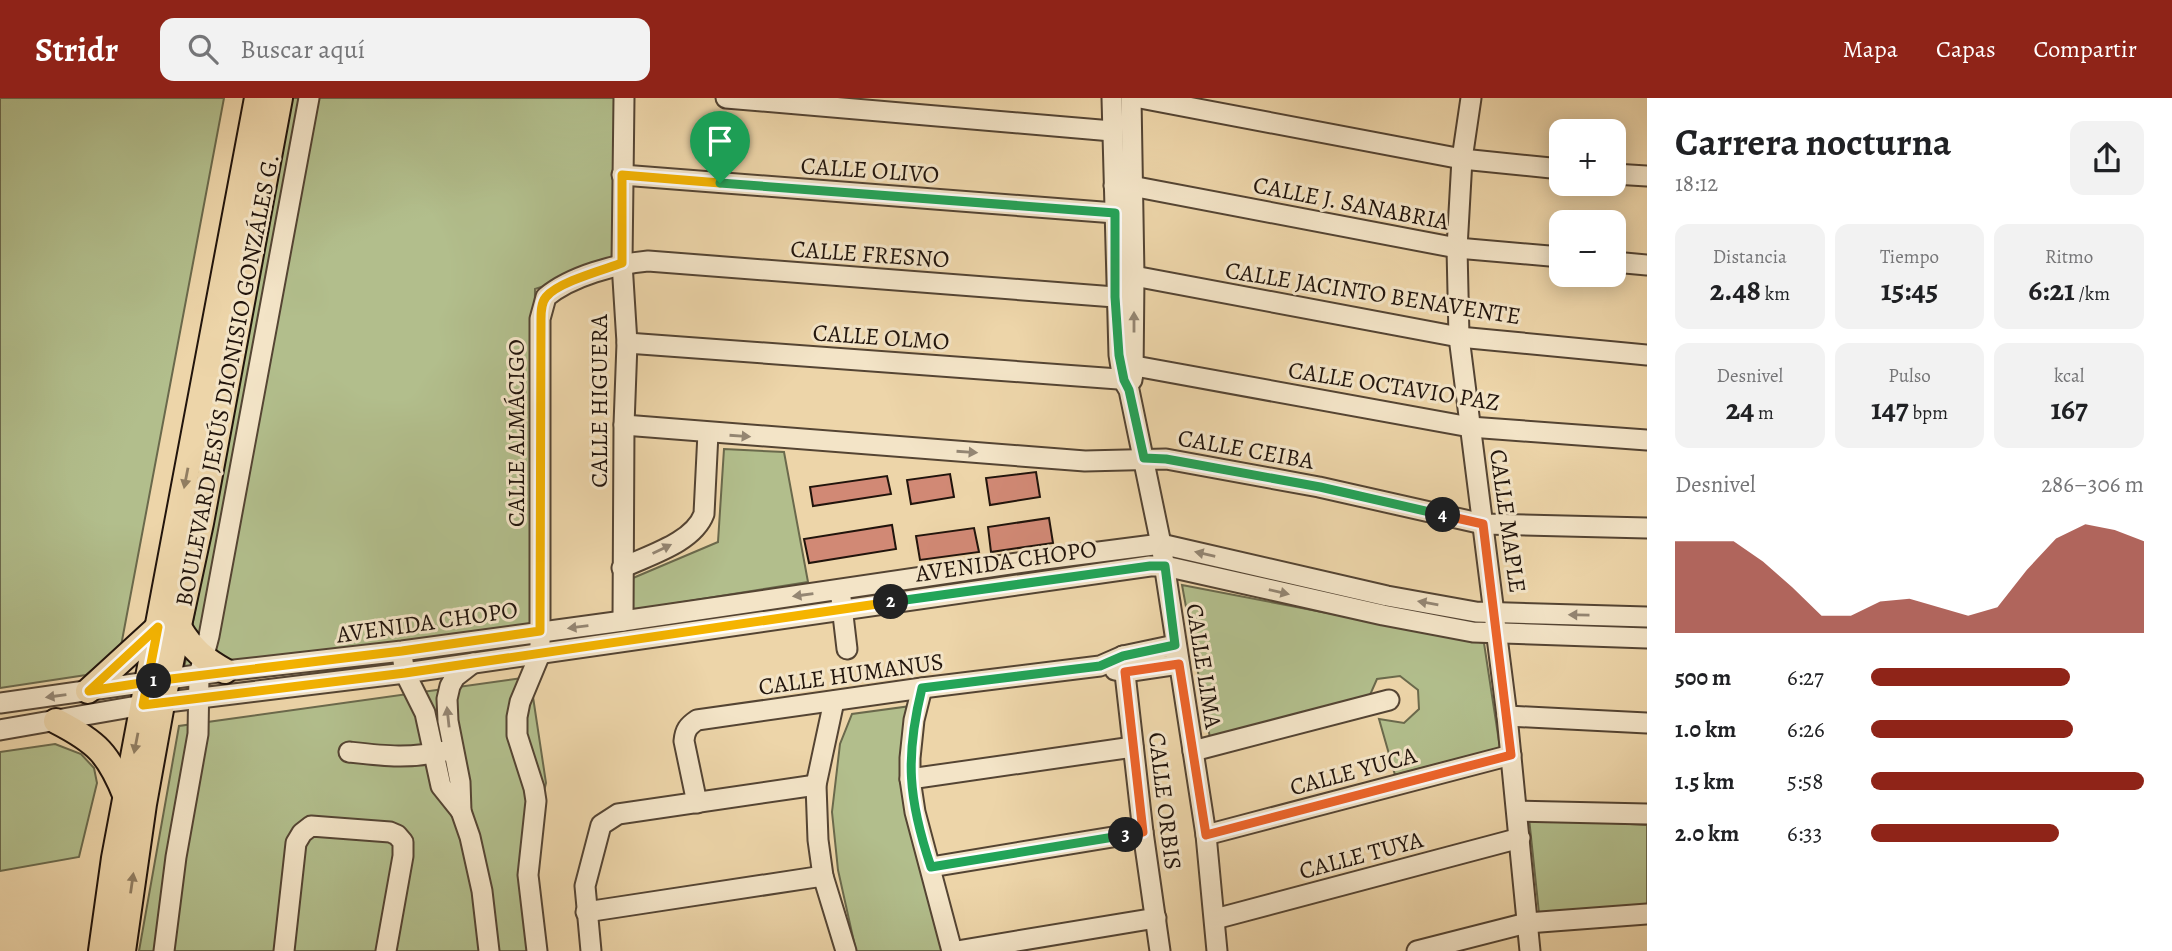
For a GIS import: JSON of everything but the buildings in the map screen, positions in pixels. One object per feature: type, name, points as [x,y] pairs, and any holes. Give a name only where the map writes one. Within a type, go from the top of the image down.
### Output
[{"type":"main road","name":"BOULEVARD JESÚS DIONISIO GONZÁLES G.","points":[[169,628],[257,98]]},
{"type":"main road","name":"BOULEVARD JESÚS DIONISIO GONZÁLES G.","points":[[101,951],[126,797],[155,693],[280,98]]},
{"type":"main road","points":[[89,691],[169,628],[191,646],[209,669]]},
{"type":"main road","name":"BOULEVARD JESÚS DIONISIO GONZÁLES G.","points":[[123,951],[144,804],[155,693]]},
{"type":"main road","points":[[56,721],[91,741],[105,755],[126,797]]},
{"type":"street","points":[[164,951],[176,857],[198,734],[197,700],[209,669],[309,98]]},
{"type":"street","name":"CALLE HIGUERA","points":[[623,621],[627,343],[622,263],[624,98]]},
{"type":"street","points":[[726,98],[1112,131]]},
{"type":"street","name":"CALLE LIMA","points":[[1112,98],[1112,131],[1124,186],[1134,276],[1130,379],[1165,566],[1206,835],[1217,951]]},
{"type":"street","name":"CALLE LIMA","points":[[1130,379],[1119,355],[1115,297],[1115,213],[1124,186],[1131,98]]},
{"type":"street","points":[[1140,98],[1462,159],[1549,168]]},
{"type":"street","name":"CALLE MAPLE","points":[[1471,98],[1462,159],[1458,248],[1459,337],[1518,811],[1530,951]]},
{"type":"street","name":"CALLE OLIVO","points":[[622,175],[1115,213]]},
{"type":"street","points":[[1626,175],[1647,176]]},
{"type":"street","name":"CALLE J. SANABRIA","points":[[1124,186],[1458,248],[1549,256]]},
{"type":"street","name":"CALLE FRESNO","points":[[622,263],[648,261],[1115,297]]},
{"type":"street","name":"CALLE ALMÁCIGO","points":[[540,654],[541,310],[546,297],[553,291],[622,263]]},
{"type":"street","points":[[1626,263],[1647,265]]},
{"type":"street","name":"CALLE JACINTO BENAVENTE","points":[[1134,276],[1459,337],[1647,355]]},
{"type":"street","name":"CALLE OLMO","points":[[627,343],[1130,379]]},
{"type":"street","name":"CALLE OCTAVIO PAZ","points":[[1130,379],[1470,426],[1647,440]]},
{"type":"street","name":"CALLE CEIBA","points":[[624,425],[1085,461],[1166,459],[1320,487],[1483,524],[1647,528]]},
{"type":"street","points":[[622,568],[690,536],[699,527],[704,514],[708,433]]},
{"type":"street","name":"AVENIDA CHOPO","points":[[155,693],[197,700],[540,654],[1045,559],[1161,544],[1387,596],[1476,612],[1647,617]]},
{"type":"street","name":"AVENIDA CHOPO","points":[[155,693],[209,669],[402,651],[623,621],[1047,579],[1150,566],[1165,566],[1383,615],[1473,632],[1647,638]]},
{"type":"street","points":[[841,599],[847,649]]},
{"type":"street","points":[[402,651],[405,673],[460,782],[461,811],[476,862],[489,951]]},
{"type":"street","points":[[537,951],[528,875],[536,802],[517,734],[517,717],[520,702],[540,654]]},
{"type":"street","name":"CALLE HUMANUS","points":[[697,803],[684,741],[685,732],[697,720],[1177,655]]},
{"type":"street","points":[[444,751],[450,686],[455,677],[473,663]]},
{"type":"street","name":"CALLE ORBIS","points":[[1124,664],[1160,951]]},
{"type":"street","points":[[922,688],[914,720],[910,779],[915,812],[955,951],[1156,918]]},
{"type":"street","points":[[0,704],[89,691],[155,693]]},
{"type":"street","points":[[0,730],[56,721],[155,693]]},
{"type":"street","points":[[1193,751],[1389,700]]},
{"type":"street","points":[[834,701],[816,785],[818,841],[823,876],[846,951]]},
{"type":"street","points":[[1507,716],[1647,723]]},
{"type":"street","points":[[910,779],[1133,747]]},
{"type":"street","points":[[349,752],[405,758],[444,751]]},
{"type":"street","name":"CALLE YUCA","points":[[1206,835],[1511,755]]},
{"type":"street","points":[[591,951],[585,886],[601,825],[610,818],[618,814],[816,785]]},
{"type":"street","points":[[1518,811],[1647,814]]},
{"type":"street","points":[[284,951],[296,843],[302,833],[311,827],[390,832],[403,842],[403,856],[386,951]]},
{"type":"street","points":[[931,867],[1143,832]]},
{"type":"street","name":"CALLE TUYA","points":[[1215,919],[1520,838]]},
{"type":"street","points":[[586,912],[823,876]]},
{"type":"street","points":[[1417,951],[1527,923],[1647,914]]},
{"type":"green space","points":[[0,98],[224,98],[121,646],[86,675],[0,688]]},
{"type":"green space","points":[[292,98],[624,98],[615,263],[535,289],[531,628],[183,674]]},
{"type":"green space","points":[[724,449],[784,452],[808,582],[633,610],[633,578],[718,542]]},
{"type":"green space","points":[[1129,558],[1131,566],[864,601],[863,593]]},
{"type":"green space","points":[[1182,585],[1484,643],[1500,748],[1395,775],[1379,719],[1404,723],[1419,709],[1418,690],[1400,676],[1377,679],[1370,695],[1210,738]]},
{"type":"green space","points":[[829,598],[830,606],[570,644],[569,637]]},
{"type":"green space","points":[[517,645],[518,652],[208,688]]},
{"type":"green space","points":[[530,677],[546,783],[526,866],[535,951],[139,951],[179,726]]},
{"type":"green space","points":[[911,706],[904,777],[943,951],[856,951],[838,870],[832,812],[840,744],[852,714]]},
{"type":"green space","points":[[55,744],[81,754],[94,768],[97,783],[79,857],[0,871],[0,752]]},
{"type":"green space","points":[[1529,818],[1647,825],[1647,906],[1539,913]]},
{"type":"route","points":[[720,183],[622,175],[622,263],[562,286],[546,297],[543,303],[540,631],[402,651],[225,671],[167,680],[148,682],[89,691],[158,627],[148,682],[143,705],[405,673],[1158,565],[1165,566],[1175,645],[1123,656],[1100,666],[922,688],[914,720],[910,779],[920,836],[931,867],[1143,832],[1125,672],[1179,664],[1206,835],[1511,755],[1483,524],[1320,487],[1166,459],[1144,458],[1119,355],[1115,297],[1115,213],[720,183]]}]
